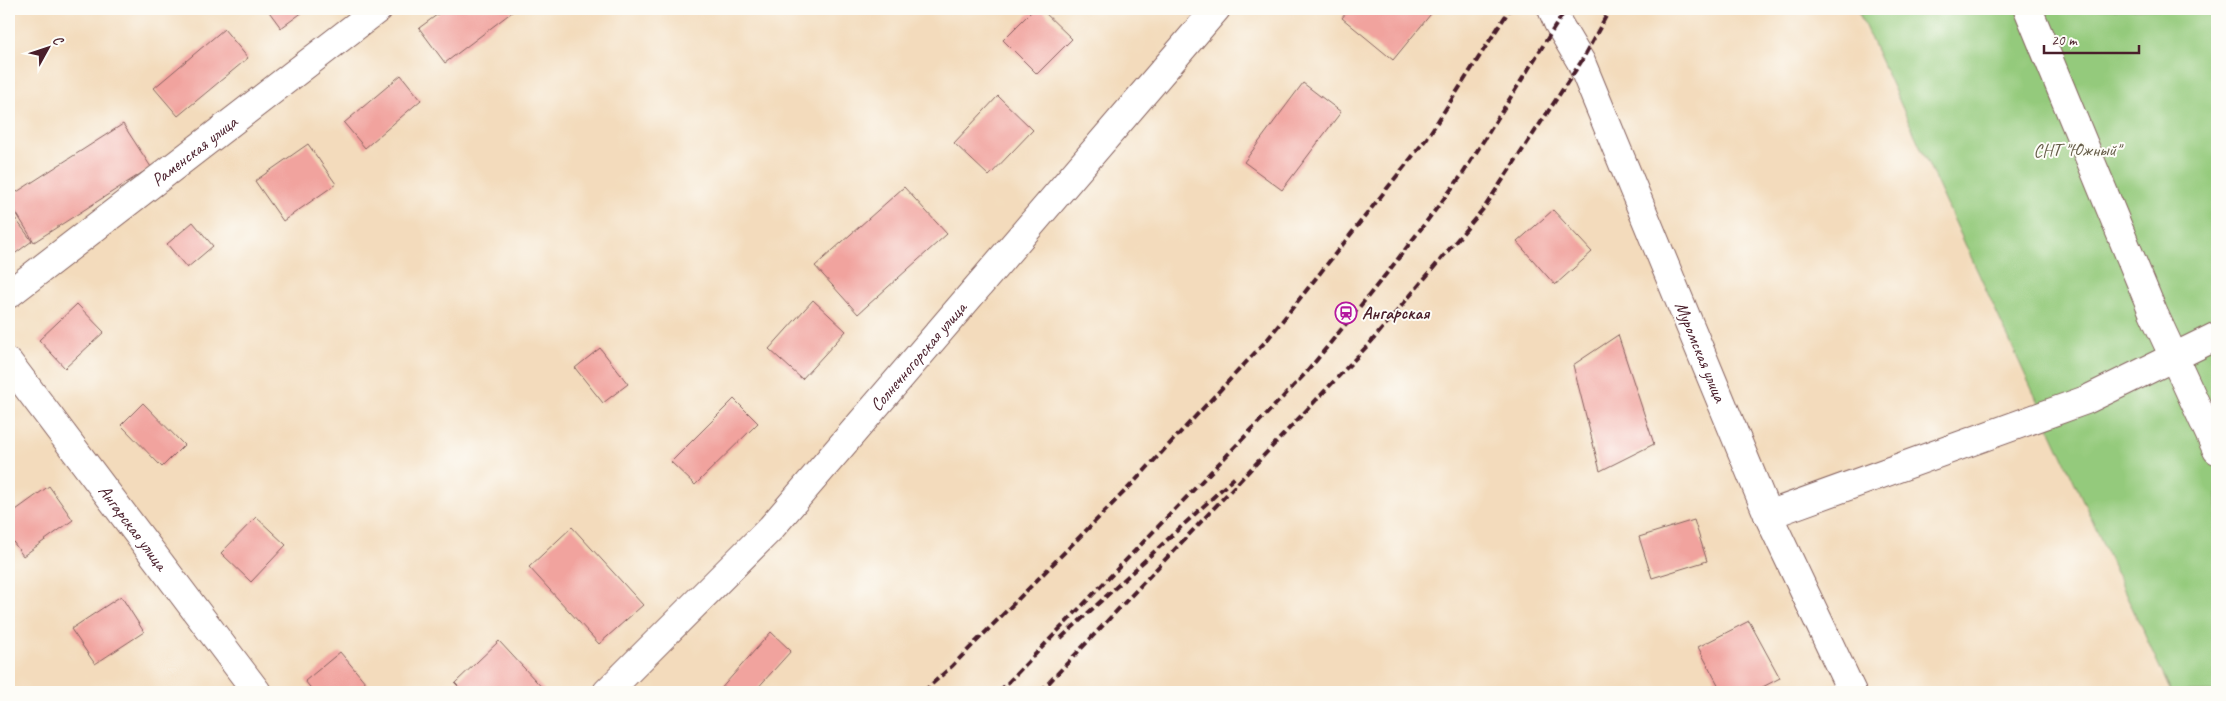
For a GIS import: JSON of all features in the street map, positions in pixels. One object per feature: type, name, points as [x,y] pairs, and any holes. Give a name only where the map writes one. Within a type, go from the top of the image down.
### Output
[{"type":"street","name":"Раменская улица","points":[[9,294],[378,9]]},
{"type":"street","name":"Солнечногорская улица","points":[[607,692],[771,528],[1216,9]]},
{"type":"street","name":"Муромская улица","points":[[1552,9],[1581,62],[1768,515],[1852,692]]},
{"type":"street","points":[[2028,9],[2149,303],[2217,450]]},
{"type":"street","points":[[1768,515],[2086,400],[2217,336]]},
{"type":"street","name":"Ангарская улица","points":[[9,363],[257,692]]},
{"type":"green space","name":"СНТ \"Южный\"","points":[[1857,9],[2217,9],[2217,692],[2171,692]]},
{"type":"building","points":[[267,9],[307,9],[281,28]]},
{"type":"building","points":[[445,9],[516,9],[445,63],[419,28]]},
{"type":"building","points":[[1034,9],[1041,9],[1072,39],[1037,74],[1003,40]]},
{"type":"building","points":[[1349,9],[1435,9],[1393,60],[1342,18]]},
{"type":"building","points":[[224,29],[248,58],[178,116],[154,88]]},
{"type":"building","points":[[401,75],[421,100],[365,148],[344,123]]},
{"type":"building","points":[[1303,83],[1341,112],[1282,190],[1244,162]]},
{"type":"building","points":[[998,96],[1033,130],[989,176],[954,143]]},
{"type":"building","points":[[123,124],[151,167],[34,242],[9,201],[9,197]]},
{"type":"building","points":[[308,144],[336,184],[283,221],[255,181]]},
{"type":"building","points":[[904,187],[947,234],[858,314],[815,266]]},
{"type":"building","points":[[9,210],[32,241],[9,258]]},
{"type":"building","points":[[1553,210],[1592,252],[1555,285],[1517,242]]},
{"type":"building","points":[[193,222],[213,246],[187,268],[167,244]]},
{"type":"building","points":[[813,300],[846,331],[802,379],[769,349]]},
{"type":"building","points":[[77,304],[104,332],[65,368],[39,340]]},
{"type":"building","points":[[1618,335],[1654,444],[1600,471],[1573,365]]},
{"type":"building","points":[[600,348],[628,384],[603,403],[575,368]]},
{"type":"building","points":[[734,399],[758,423],[695,485],[671,462]]},
{"type":"building","points":[[143,403],[184,445],[162,467],[121,425]]},
{"type":"building","points":[[49,486],[73,520],[23,556],[9,536],[9,515]]},
{"type":"building","points":[[256,517],[286,545],[251,582],[221,553]]},
{"type":"building","points":[[1694,520],[1707,561],[1652,578],[1639,537]]},
{"type":"building","points":[[572,527],[643,605],[599,644],[529,567]]},
{"type":"building","points":[[121,596],[144,632],[95,664],[71,629]]},
{"type":"building","points":[[1749,621],[1780,678],[1753,692],[1722,692],[1698,647]]},
{"type":"building","points":[[771,632],[791,651],[754,692],[718,692]]},
{"type":"building","points":[[499,641],[546,692],[464,692],[455,683]]},
{"type":"building","points":[[340,652],[371,689],[368,692],[314,692],[305,681]]},
{"type":"railway","points":[[923,692],[952,666],[1133,483],[1267,340],[1427,138],[1510,9]]},
{"type":"railway","points":[[999,692],[1306,373],[1391,268],[1462,175],[1566,9]]},
{"type":"railway","points":[[1040,692],[1371,342],[1484,208],[1581,62],[1610,9]]},
{"type":"railway","points":[[1061,638],[1235,477]]},
{"type":"place","name":"Ангарская","points":[[1346,313]]}]
